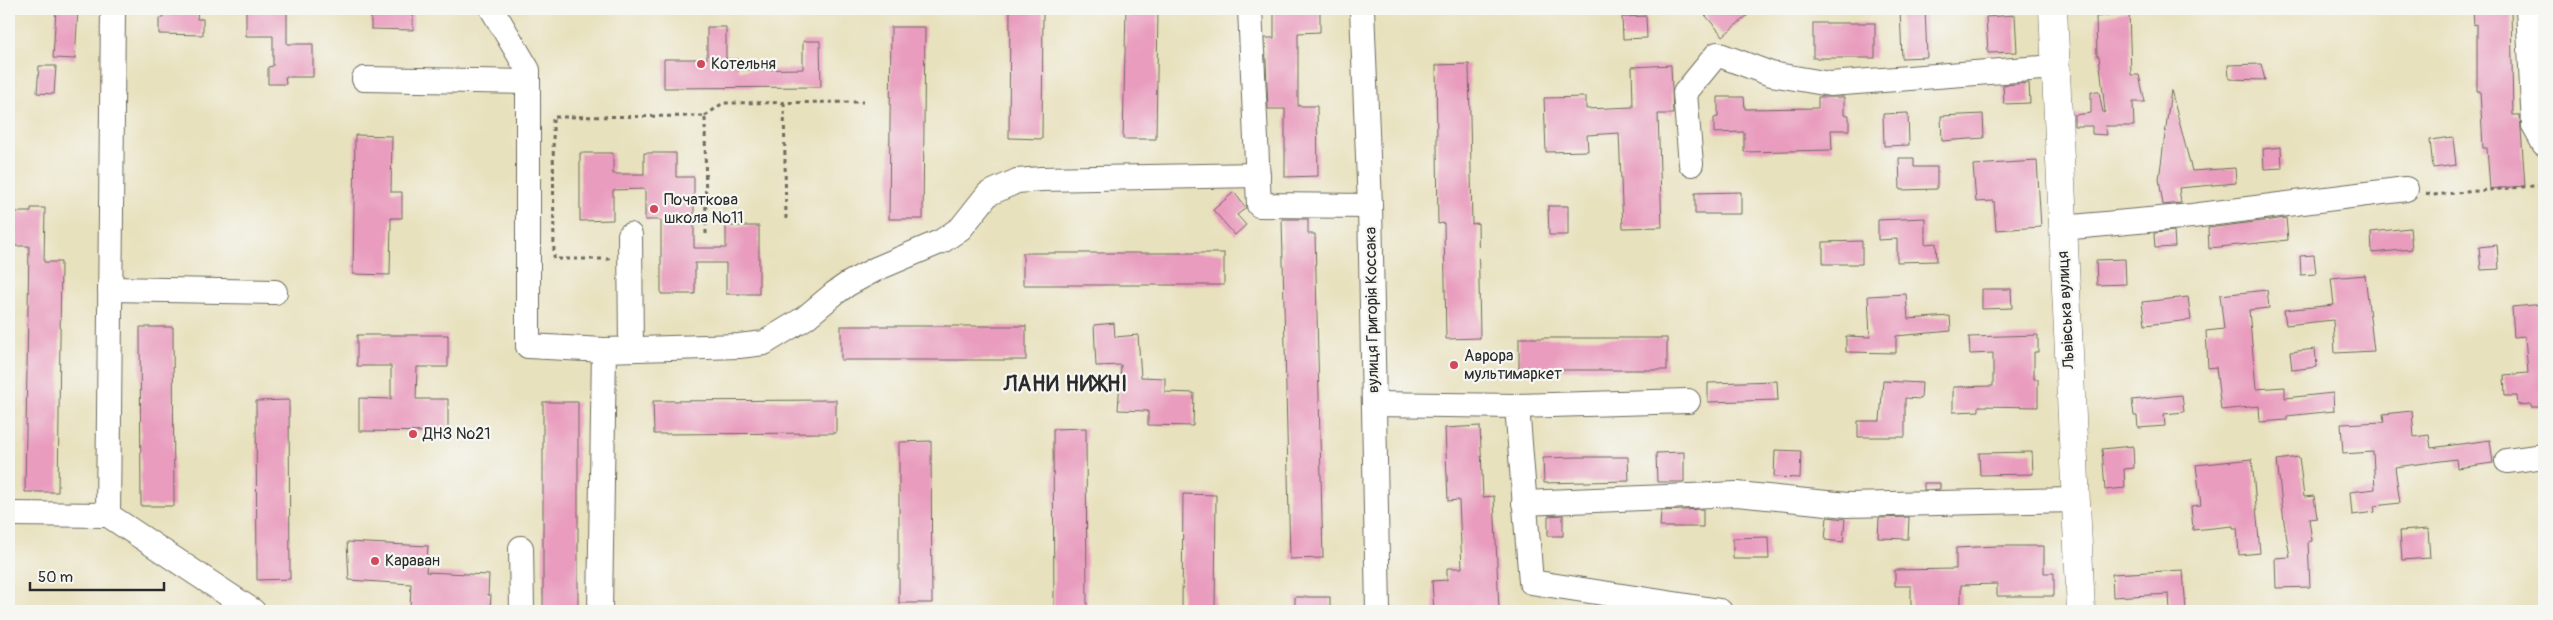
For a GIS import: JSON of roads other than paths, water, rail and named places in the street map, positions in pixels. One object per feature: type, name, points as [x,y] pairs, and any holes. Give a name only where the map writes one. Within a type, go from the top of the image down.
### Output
[{"type":"main road","name":"Львівська вулиця","points":[[2053,9],[2081,611]]},
{"type":"street","points":[[108,515],[113,9]]},
{"type":"street","points":[[492,9],[528,70],[528,346],[604,350],[739,346],[764,343],[805,318],[834,293],[848,284],[876,269],[942,241],[961,228],[988,194],[1016,181],[1258,175]]},
{"type":"street","points":[[1250,9],[1259,205],[1370,206]]},
{"type":"street","name":"вулиця Григорія Коссака","points":[[1362,9],[1370,206],[1378,611]]},
{"type":"street","points":[[2528,9],[2539,135]]},
{"type":"street","points":[[1691,164],[1684,93],[1717,54],[1771,74],[1830,84],[2055,67]]},
{"type":"street","points":[[364,79],[528,82]]},
{"type":"street","points":[[2062,228],[2192,216],[2406,189]]},
{"type":"street","points":[[630,234],[631,349]]},
{"type":"street","points":[[110,289],[274,292]]},
{"type":"street","points":[[600,611],[604,350]]},
{"type":"street","points":[[1374,404],[1517,406],[1688,401]]},
{"type":"street","points":[[1517,406],[1530,582],[1720,611]]},
{"type":"street","points":[[2507,461],[2544,456]]},
{"type":"street","points":[[1524,503],[1737,494],[1847,505],[2075,500]]},
{"type":"street","points":[[9,514],[108,515],[253,611]]},
{"type":"street","points":[[521,548],[522,611]]},
{"type":"place","name":"Котельня","points":[[701,64]]},
{"type":"place","name":"Початкова школа №11","points":[[654,209]]},
{"type":"place","name":"Аврора мультимаркет","points":[[1454,365]]},
{"type":"place","name":"ДНЗ №21","points":[[413,434]]},
{"type":"place","name":"Караван","points":[[375,561]]},
{"type":"district","name":"ЛАНИ НИЖНІ","points":[[1066,384]]}]
